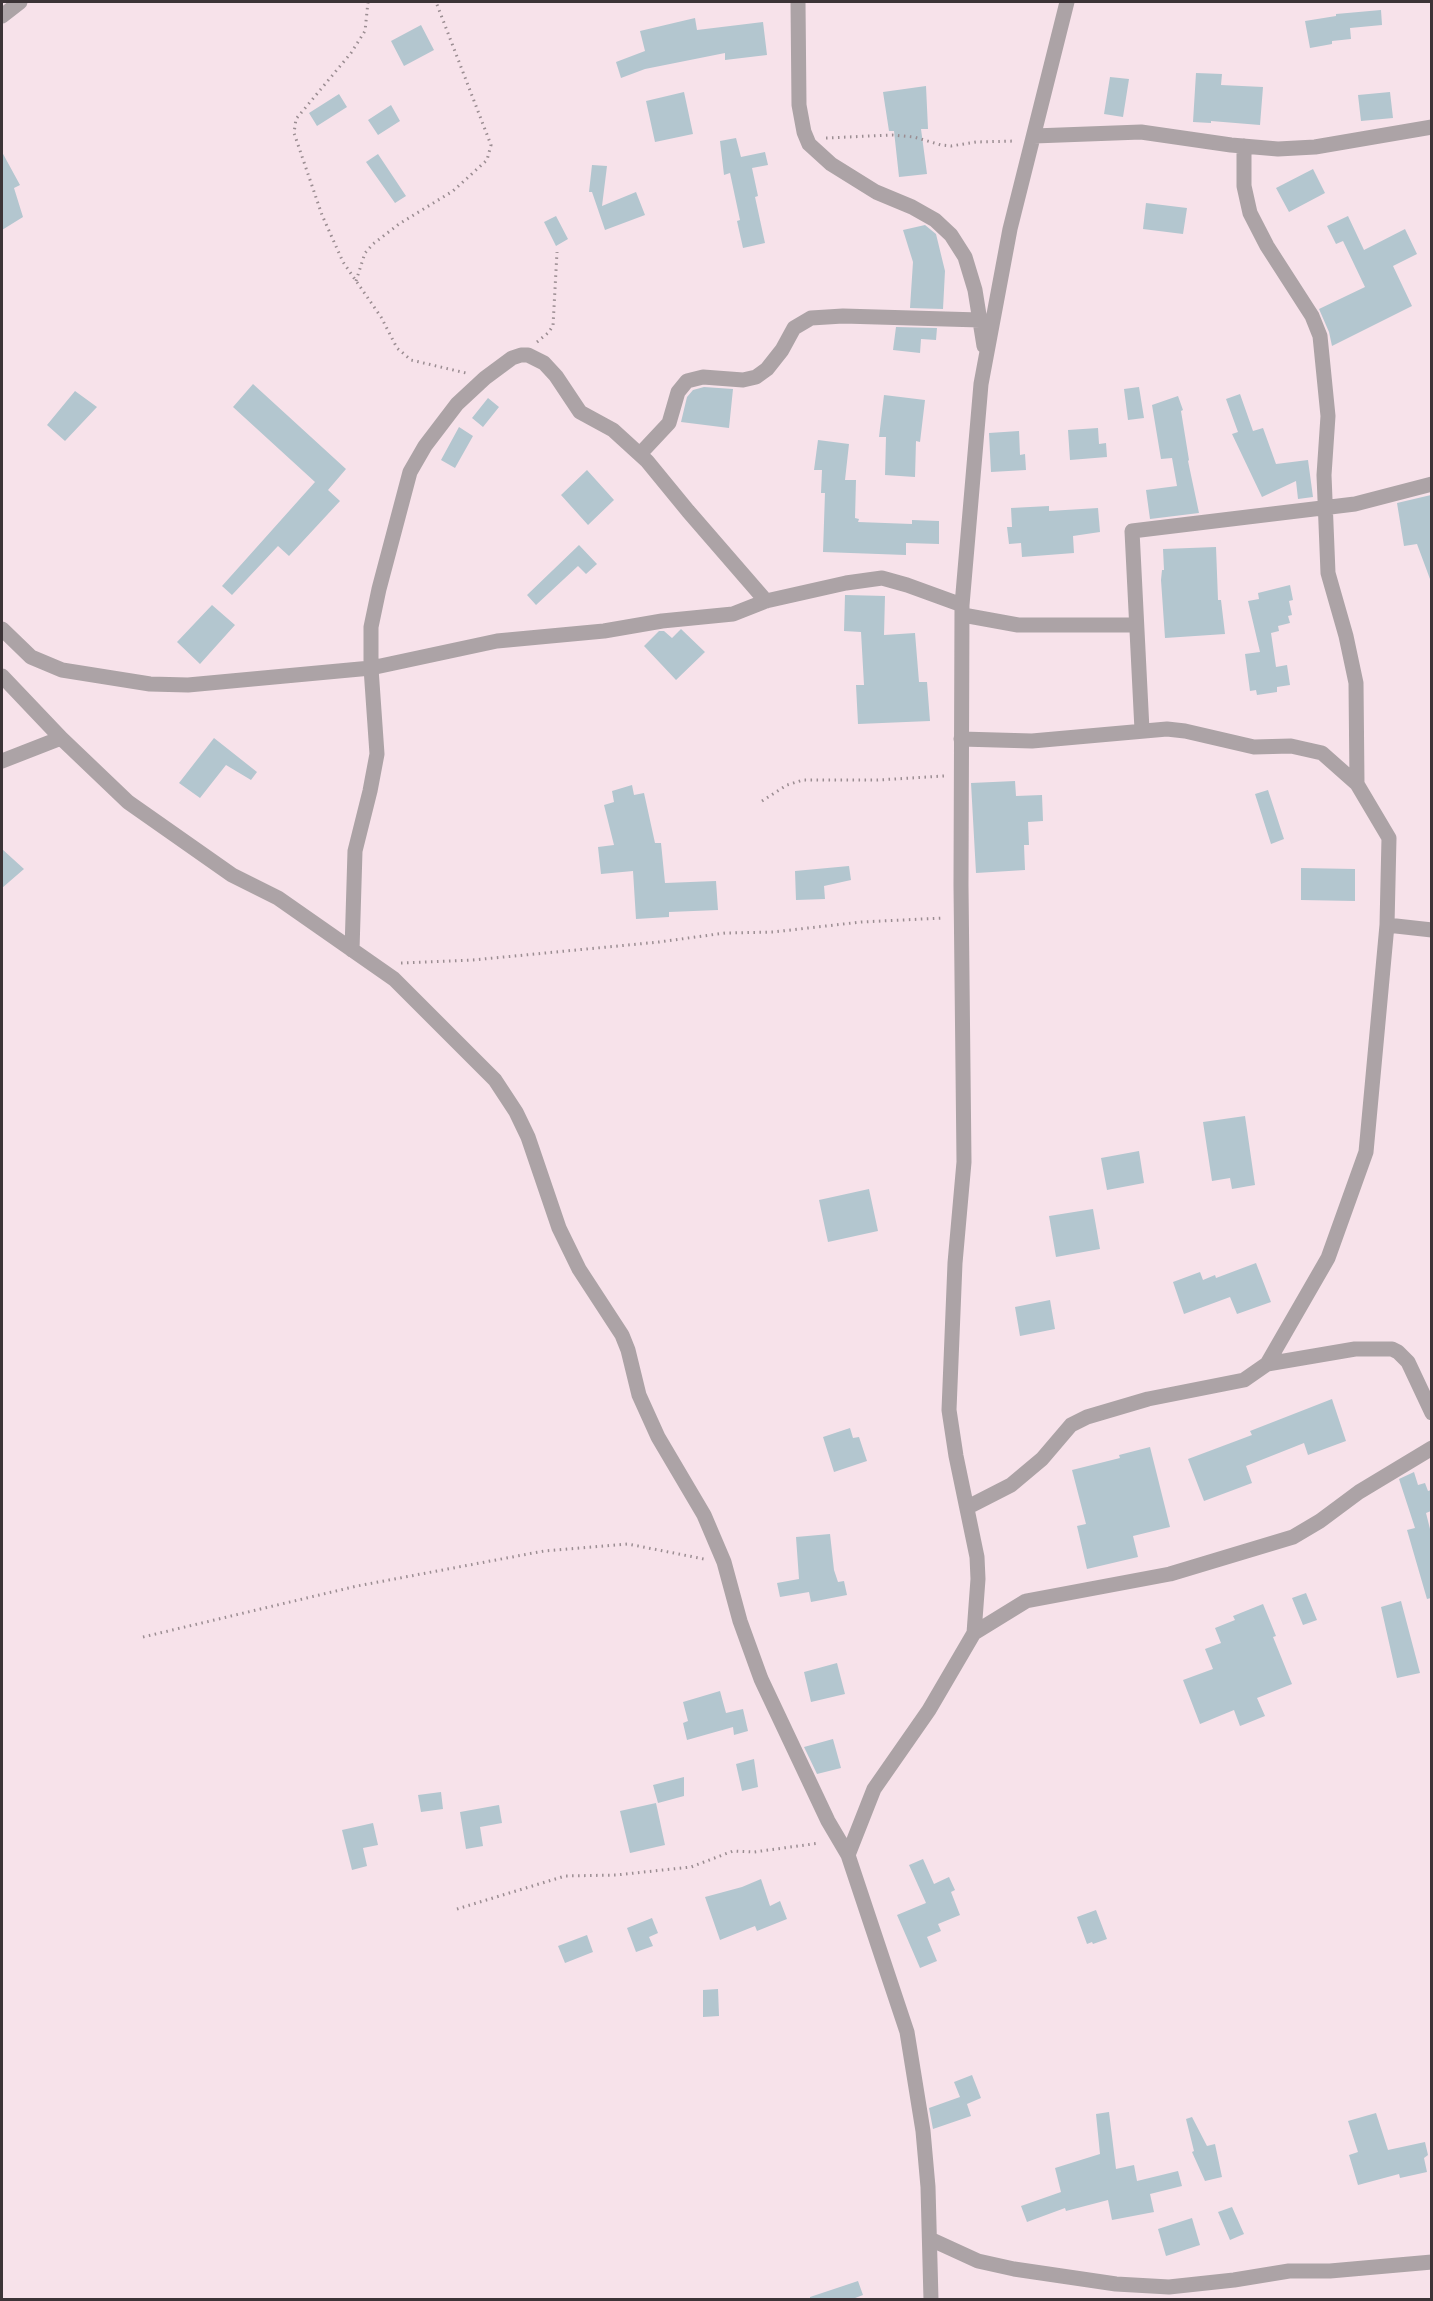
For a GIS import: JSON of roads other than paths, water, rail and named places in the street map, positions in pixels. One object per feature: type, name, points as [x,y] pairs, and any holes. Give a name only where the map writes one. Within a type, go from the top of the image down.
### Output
[{"type":"street","points":[[2,16],[20,2]]},
{"type":"street","points":[[798,2],[799,105],[807,140],[816,152],[831,164],[876,192],[912,207],[935,220],[951,235],[965,257],[975,290],[986,358]]},
{"type":"street","points":[[848,1855],[874,1789],[929,1710],[974,1633],[978,1579],[977,1557],[949,1410],[955,1263],[964,1162],[961,917],[962,610],[981,384],[1010,228],[1067,2]]},
{"type":"street","points":[[1033,139],[1141,132],[1278,149],[1315,147],[1431,127]]},
{"type":"street","points":[[1244,146],[1244,186],[1250,213],[1267,246],[1312,316],[1320,336],[1328,416],[1324,508],[1328,573],[1346,636],[1356,683],[1357,784]]},
{"type":"street","points":[[640,454],[669,423],[678,392],[687,381],[703,377],[743,380],[756,376],[768,369],[794,328],[812,318],[843,316],[980,320]]},
{"type":"street","points":[[352,950],[355,851],[377,754],[371,668],[371,627],[379,589],[410,472],[425,446],[457,404],[485,378],[512,358],[521,355],[528,355],[544,363],[556,376],[580,412],[613,430],[640,454],[766,601]]},
{"type":"street","points":[[1142,730],[1132,531],[1355,504],[1431,484]]},
{"type":"street","points":[[2,629],[31,657],[62,670],[150,684],[188,685],[371,668],[497,641],[604,631],[662,621],[733,614],[766,601],[846,583],[882,578],[907,585],[962,610],[1018,625],[1071,627],[1136,625]]},
{"type":"street","points":[[2,676],[61,738],[128,802],[225,870],[278,898],[394,979],[495,1080],[516,1112],[528,1137],[559,1228],[579,1269],[622,1335],[639,1395],[658,1437],[704,1515],[724,1562],[740,1621],[761,1679],[823,1810],[848,1855],[907,2032],[923,2131],[930,2239],[931,2300]]},
{"type":"street","points":[[961,739],[1032,741],[1142,730],[1185,731],[1254,747],[1292,746],[1322,753],[1357,784],[1389,838],[1387,925],[1366,1152],[1328,1258],[1267,1364]]},
{"type":"street","points":[[2,761],[61,738]]},
{"type":"street","points":[[1387,925],[1431,930]]},
{"type":"street","points":[[968,1507],[1011,1485],[1042,1459],[1071,1425],[1087,1417],[1148,1399],[1244,1380],[1267,1364],[1355,1349],[1392,1349],[1408,1362],[1431,1413]]},
{"type":"street","points":[[974,1633],[1026,1601],[1170,1574],[1293,1537],[1320,1521],[1359,1492],[1431,1448]]},
{"type":"street","points":[[930,2239],[978,2260],[1014,2269],[1116,2284],[1169,2287],[1289,2271],[1330,2271],[1431,2262]]}]
